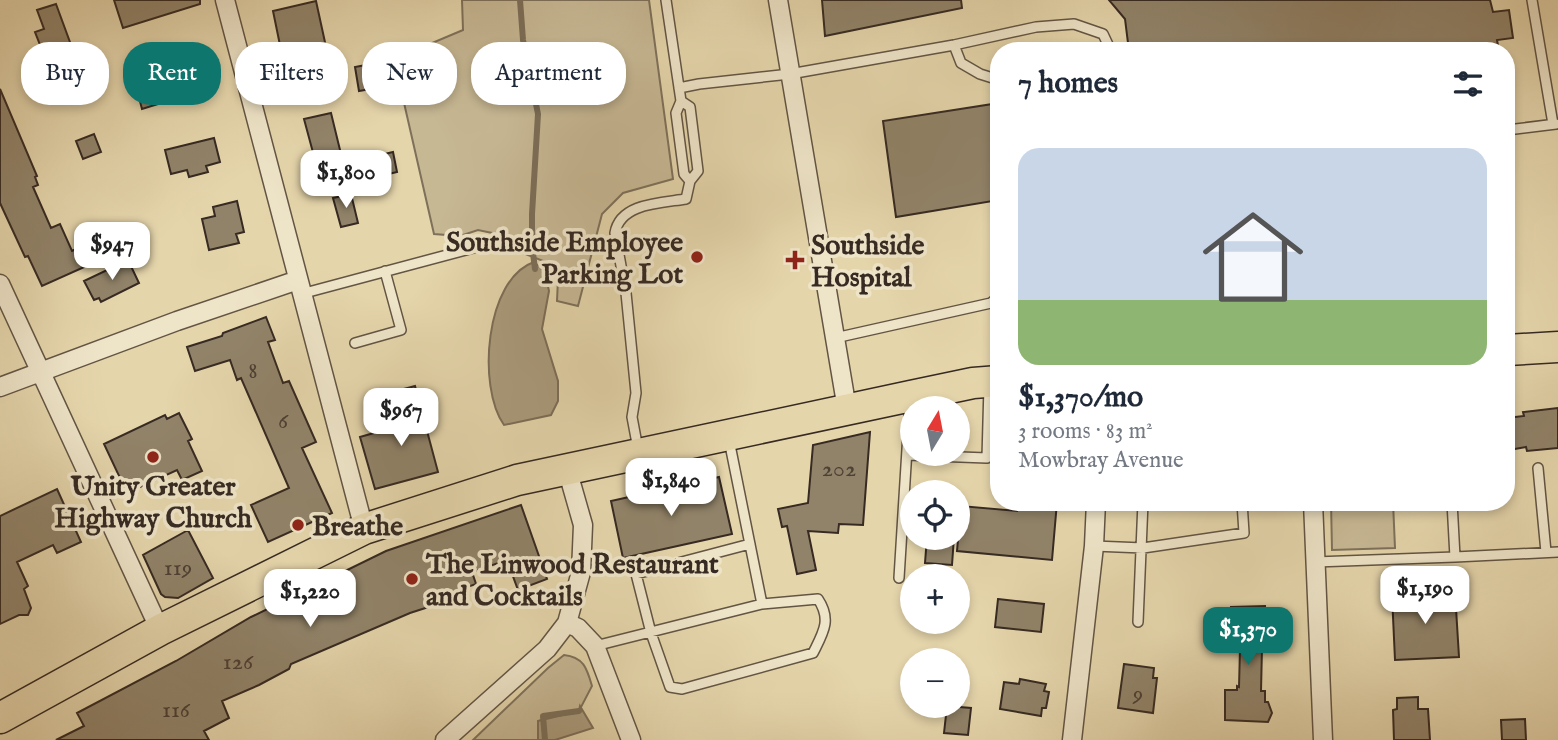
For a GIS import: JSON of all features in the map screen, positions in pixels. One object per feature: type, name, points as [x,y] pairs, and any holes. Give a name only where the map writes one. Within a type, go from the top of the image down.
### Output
[{"type":"main road","points":[[1515,350],[1558,347]]},
{"type":"main road","points":[[911,396],[990,383]]},
{"type":"main road","points":[[0,718],[160,630],[365,529],[492,487],[900,398]]},
{"type":"street","points":[[225,0],[365,529]]},
{"type":"street","points":[[778,0],[847,409]]},
{"type":"street","points":[[0,284],[160,630]]},
{"type":"street","points":[[0,387],[39,371],[299,287]]},
{"type":"street","points":[[445,740],[547,649],[568,623],[581,572],[583,525],[567,469]]},
{"type":"street","points":[[1072,740],[1096,511]]},
{"type":"street","points":[[1312,511],[1323,740]]},
{"type":"street","points":[[568,623],[578,628],[595,646],[631,740]]},
{"type":"lane","points":[[666,0],[681,100],[676,113],[684,174],[690,181]]},
{"type":"lane","points":[[1515,129],[1555,124],[1532,0]]},
{"type":"lane","points":[[679,88],[790,74],[954,45],[1036,27],[1074,24],[1103,34],[1107,42]]},
{"type":"lane","points":[[954,45],[961,63],[990,77]]},
{"type":"lane","points":[[639,454],[632,417],[636,393],[626,293],[615,233],[617,224],[628,212],[686,199],[690,181],[698,170],[690,107],[681,100]]},
{"type":"lane","points":[[299,287],[385,271],[477,247]]},
{"type":"lane","points":[[355,343],[401,330],[385,271]]},
{"type":"lane","points":[[835,338],[990,303]]},
{"type":"lane","points":[[970,458],[987,458],[990,425]]},
{"type":"lane","points":[[728,435],[762,604]]},
{"type":"lane","points":[[899,578],[906,466]]},
{"type":"lane","points":[[1538,468],[1546,552]]},
{"type":"lane","points":[[1138,622],[1143,511]]},
{"type":"lane","points":[[1094,546],[1143,548],[1244,533],[1243,511]]},
{"type":"lane","points":[[1452,511],[1455,557]]},
{"type":"lane","points":[[595,646],[651,633],[762,604],[818,599],[826,627],[813,653],[682,689],[670,687],[651,633],[636,574],[750,544]]},
{"type":"lane","points":[[1315,562],[1558,552]]},
{"type":"shaded area","points":[[462,0],[649,0],[673,179],[623,193],[602,214],[578,306],[557,301],[558,279],[551,264],[510,248],[497,234],[478,230],[460,236],[434,234],[405,105],[457,105],[457,42],[434,42],[463,30]]},
{"type":"shaded area","points":[[534,262],[545,272],[549,291],[542,329],[558,381],[558,401],[551,415],[504,425],[490,386],[491,336],[496,311],[505,289],[518,272]]},
{"type":"shaded area","points":[[1331,511],[1393,511],[1395,548],[1332,550]]},
{"type":"shaded area","points":[[564,655],[580,661],[592,686],[579,711],[538,721],[538,740],[473,740],[548,668]]},
{"type":"shaded area","points":[[580,706],[593,728],[555,740],[538,740],[538,721],[579,711]]},
{"type":"building","points":[[114,0],[200,0],[200,4],[123,28]]},
{"type":"building","points":[[822,0],[961,0],[962,8],[825,36]]},
{"type":"building","points":[[1109,0],[1490,0],[1493,12],[1509,10],[1513,38],[1497,42],[1128,42],[1125,19]]},
{"type":"building","points":[[316,1],[325,42],[279,42],[273,11]]},
{"type":"building","points":[[56,4],[70,42],[39,42],[35,32],[44,29],[37,10]]},
{"type":"building","points":[[362,66],[362,90],[359,91],[355,67]]},
{"type":"building","points":[[0,89],[37,176],[38,185],[33,187],[51,228],[60,224],[72,251],[84,249],[91,264],[42,286],[0,203]]},
{"type":"building","name":"Southside Hospital","points":[[990,104],[990,201],[896,217],[883,121]]},
{"type":"building","points":[[331,113],[340,150],[337,160],[319,164],[318,159],[315,160],[304,119]]},
{"type":"building","points":[[94,134],[101,152],[83,159],[76,141]]},
{"type":"building","points":[[214,138],[220,162],[206,166],[208,172],[189,177],[187,170],[171,174],[165,150]]},
{"type":"building","points":[[393,152],[397,172],[376,177],[372,157]]},
{"type":"building","points":[[351,194],[358,223],[341,227],[333,198]]},
{"type":"building","points":[[237,201],[244,232],[236,234],[239,243],[209,250],[202,219],[215,216],[213,207]]},
{"type":"building","points":[[128,260],[139,283],[101,302],[99,298],[94,300],[84,281]]},
{"type":"building","points":[[266,317],[275,340],[268,342],[283,383],[289,381],[316,442],[302,448],[332,513],[268,542],[251,505],[289,488],[241,378],[237,380],[230,360],[195,371],[187,347],[222,336],[223,333]]},
{"type":"building","points":[[415,386],[438,472],[375,489],[360,437],[409,423],[400,390]]},
{"type":"building","points":[[1558,408],[1558,448],[1527,451],[1526,447],[1515,449],[1515,417],[1524,416],[1523,412]]},
{"type":"building","name":"Unity Greater Highway Church","points":[[179,413],[192,439],[188,441],[202,471],[182,480],[177,470],[127,493],[104,444],[165,415],[167,419]]},
{"type":"building","points":[[870,432],[863,525],[839,524],[838,533],[808,531],[816,570],[797,574],[787,526],[782,527],[778,509],[808,503],[813,445]]},
{"type":"building","points":[[719,477],[732,534],[623,558],[611,501]]},
{"type":"building","points":[[57,489],[81,542],[57,553],[53,545],[17,562],[28,586],[24,589],[31,608],[28,615],[19,615],[0,624],[0,516]]},
{"type":"building","points":[[521,505],[547,579],[518,590],[507,560],[472,572],[476,584],[445,595],[447,601],[410,613],[291,664],[289,669],[222,701],[229,718],[204,731],[209,740],[56,740],[84,726],[77,713],[176,661],[251,617],[386,551]]},
{"type":"building","points":[[970,507],[990,509],[990,511],[1056,511],[1052,560],[957,551],[970,550]]},
{"type":"building","points":[[188,530],[213,578],[178,598],[165,597],[161,594],[143,555]]},
{"type":"building","points":[[926,550],[953,550],[952,564],[925,563]]},
{"type":"building","points":[[1455,592],[1459,657],[1395,660],[1392,595]]},
{"type":"building","points":[[998,599],[1044,604],[1041,632],[995,627]]},
{"type":"building","points":[[1265,606],[1266,639],[1263,639],[1262,648],[1261,691],[1265,691],[1265,702],[1268,702],[1272,713],[1268,722],[1225,720],[1225,690],[1237,690],[1237,686],[1239,687],[1240,649],[1237,649],[1236,641],[1232,641],[1231,607]]},
{"type":"building","points":[[1124,664],[1154,668],[1153,678],[1157,678],[1153,713],[1118,708]]},
{"type":"building","points":[[1020,679],[1046,684],[1044,691],[1049,692],[1046,708],[1042,708],[1041,716],[1000,709],[1004,682],[1019,684]]},
{"type":"building","points":[[1418,697],[1418,709],[1428,709],[1430,740],[1394,740],[1393,710],[1397,709],[1397,698]]},
{"type":"building","points":[[946,718],[970,718],[968,735],[944,733]]},
{"type":"building","points":[[1525,719],[1526,740],[1502,740],[1501,720]]},
{"type":"waterway","points":[[520,0],[523,40],[538,114],[532,214],[535,269]]},
{"type":"waterway","points":[[545,740],[543,716],[579,711]]},
{"type":"place","name":"Southside Employee Parking Lot","points":[[697,257]]},
{"type":"place","name":"Southside Hospital","points":[[795,260]]},
{"type":"place","name":"Unity Greater Highway Church","points":[[153,457]]},
{"type":"place","name":"Breathe","points":[[298,525]]},
{"type":"place","name":"The Linwood Restaurant and Cocktails","points":[[412,579]]}]
